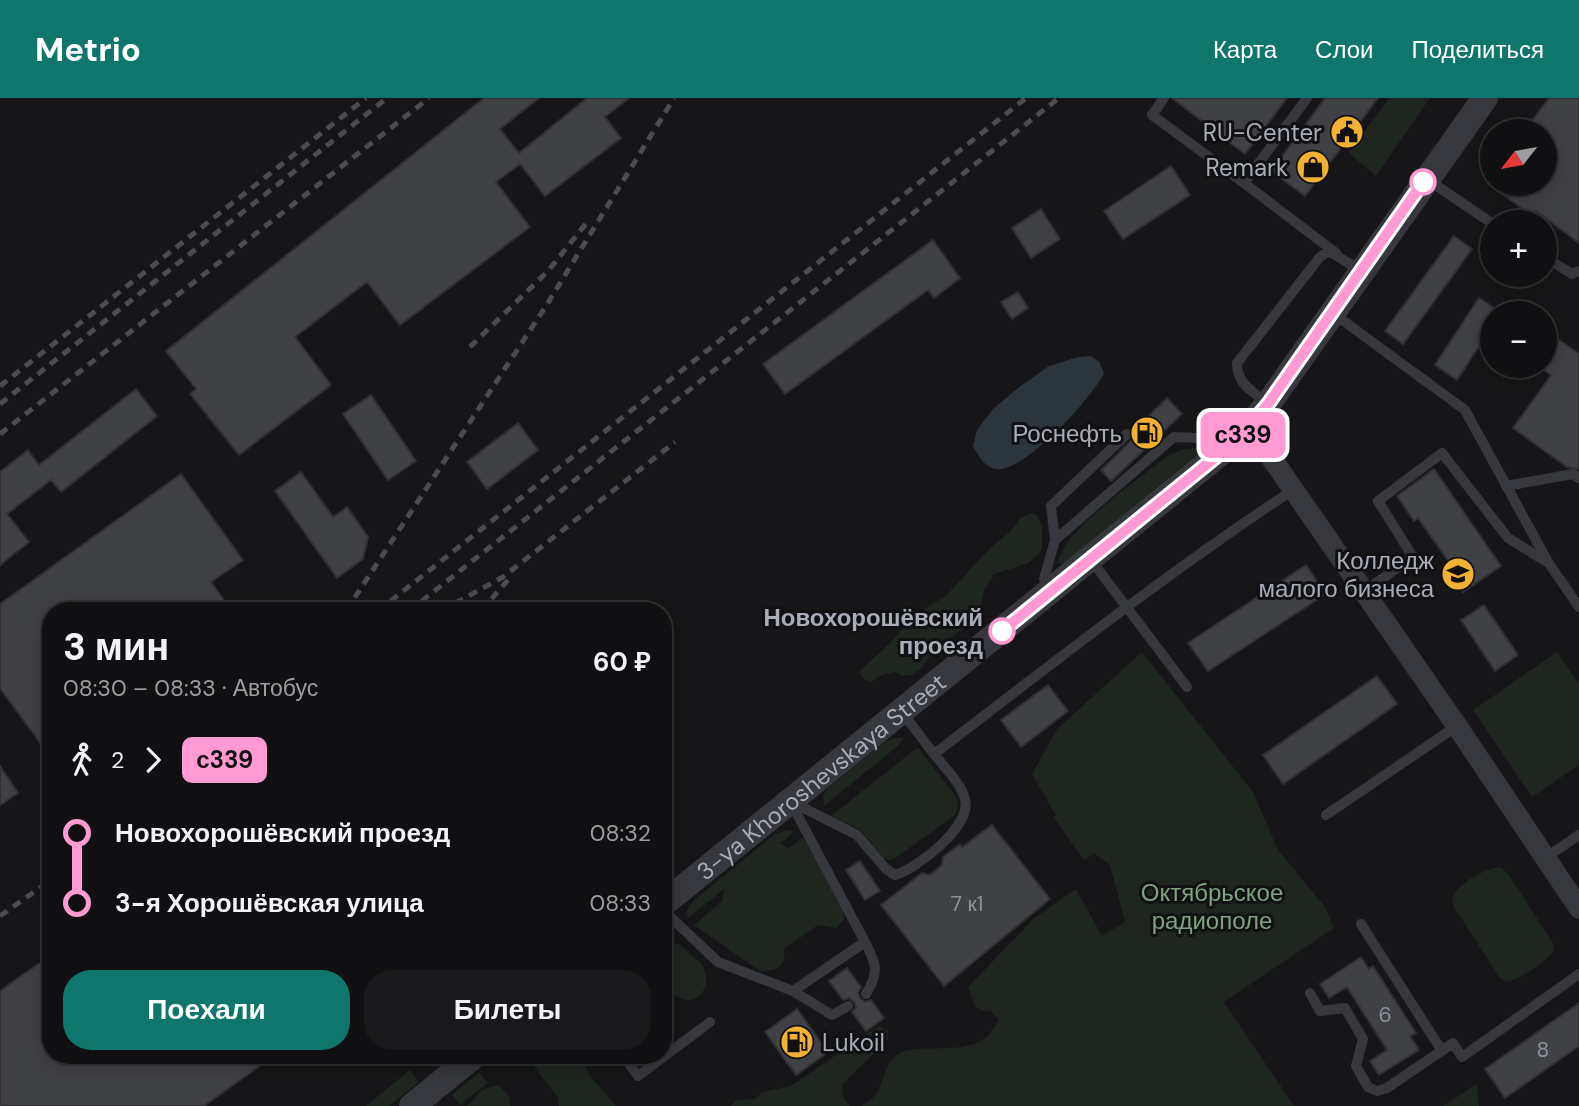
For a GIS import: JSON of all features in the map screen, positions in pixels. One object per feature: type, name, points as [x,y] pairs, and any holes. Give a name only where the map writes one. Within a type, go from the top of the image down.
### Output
[{"type":"street","name":"3-ya Khoroshevskaya Street","points":[[672,897],[1091,560],[1250,427],[1485,98]]},
{"type":"street","points":[[1250,427],[1579,908]]},
{"type":"street","points":[[411,1106],[464,1064]]},
{"type":"lane","points":[[1164,98],[1152,115],[1361,271]]},
{"type":"lane","points":[[1244,183],[1307,98]]},
{"type":"lane","points":[[1426,179],[1480,215]]},
{"type":"lane","points":[[1268,404],[1244,384],[1237,374],[1237,363],[1321,257],[1329,251],[1336,253]]},
{"type":"lane","points":[[1557,265],[1572,274],[1579,271]]},
{"type":"lane","points":[[1331,313],[1465,410],[1548,562],[1579,607]]},
{"type":"lane","points":[[1048,593],[1044,579],[1055,540],[1051,506],[1127,434]]},
{"type":"lane","points":[[1055,540],[1174,437],[1217,441],[1228,448]]},
{"type":"lane","points":[[1363,592],[1413,557],[1378,501],[1441,453],[1508,538],[1548,562]]},
{"type":"lane","points":[[1506,486],[1573,474],[1579,478]]},
{"type":"lane","points":[[934,754],[1126,606],[1293,490]]},
{"type":"lane","points":[[1091,560],[1187,687]]},
{"type":"lane","points":[[790,801],[858,835],[886,869],[895,875],[905,872],[948,839],[957,829],[966,802],[962,792],[901,711]]},
{"type":"lane","points":[[1326,815],[1457,726]]},
{"type":"lane","points":[[790,801],[876,962],[876,972],[866,994]]},
{"type":"lane","points":[[1545,858],[1579,835]]},
{"type":"lane","points":[[672,918],[718,962],[793,991],[832,1015],[848,1006]]},
{"type":"lane","points":[[1361,924],[1441,1051]]},
{"type":"lane","points":[[793,991],[865,943]]},
{"type":"lane","points":[[1310,993],[1320,1011],[1345,1008],[1363,1039],[1356,1066],[1368,1087],[1377,1091],[1387,1088],[1453,1043],[1462,1057],[1579,974]]},
{"type":"lane","points":[[672,1050],[710,1022]]},
{"type":"lane","points":[[629,1064],[638,1076],[654,1064]]},
{"type":"green space","points":[[1389,98],[1430,98],[1376,176],[1349,153]]},
{"type":"green space","points":[[1197,448],[1199,453],[1064,564],[1058,563],[1073,536],[1105,505],[1169,455]]},
{"type":"green space","points":[[1031,513],[1037,515],[1042,526],[1042,550],[1029,563],[994,574],[984,591],[980,612],[968,625],[931,654],[923,667],[911,675],[902,676],[896,672],[882,675],[871,682],[862,678],[859,672],[916,614],[947,595],[990,548],[1010,532],[1021,518]]},
{"type":"green space","name":"Октябрьское радиополе","points":[[1142,652],[1253,792],[1278,850],[1325,907],[1334,928],[1224,1002],[1294,1106],[862,1106],[875,1095],[889,1064],[898,1054],[917,1049],[971,1045],[991,1032],[998,1019],[992,1012],[975,1006],[968,987],[1034,918],[1076,889],[1102,936],[1125,922],[1110,865],[1094,853],[1084,860],[1054,818],[1056,816],[1032,774],[1057,729]]},
{"type":"green space","points":[[1557,652],[1579,684],[1579,765],[1532,797],[1473,710]]},
{"type":"green space","points":[[903,738],[899,745],[824,806],[823,796],[827,789],[885,742]]},
{"type":"green space","points":[[918,747],[955,796],[958,808],[954,816],[889,860],[883,858],[861,830],[831,816]]},
{"type":"green space","points":[[787,830],[795,831],[781,843],[788,849],[803,837],[843,909],[844,919],[836,928],[818,925],[784,949],[784,960],[779,967],[760,971],[694,925],[722,901],[724,889],[688,918],[686,911],[694,900],[775,834]]},
{"type":"green space","points":[[1500,867],[1508,874],[1553,943],[1554,950],[1533,969],[1506,982],[1500,978],[1454,907],[1452,898],[1460,887],[1473,878]]},
{"type":"green space","points":[[672,943],[682,946],[702,965],[706,980],[702,993],[697,998],[683,999],[672,992]]},
{"type":"green space","points":[[878,1026],[888,1030],[888,1040],[842,1085],[844,1100],[850,1106],[731,1106],[736,1100],[755,1099],[763,1092],[791,1086]]},
{"type":"green space","points":[[534,1064],[584,1064],[591,1077],[616,1106],[559,1106],[558,1097]]},
{"type":"green space","points":[[410,1070],[419,1082],[389,1106],[366,1106]]},
{"type":"green space","points":[[479,1072],[488,1083],[460,1105],[452,1095]]},
{"type":"green space","points":[[1477,1084],[1479,1106],[1443,1106]]},
{"type":"green space","points":[[498,1085],[508,1095],[510,1106],[467,1106],[482,1090]]},
{"type":"shaded area","points":[[1091,356],[1099,362],[1104,373],[1086,399],[1056,432],[1023,459],[1008,467],[992,468],[979,457],[973,446],[977,430],[993,409],[1049,366]]},
{"type":"building","points":[[484,98],[539,98],[500,129],[519,153],[587,98],[629,98],[605,117],[621,138],[545,196],[520,164],[496,182],[530,227],[400,325],[367,282],[295,337],[331,385],[239,455],[190,394],[196,389],[166,351]]},
{"type":"building","points":[[1172,98],[1287,98],[1245,154]]},
{"type":"building","points":[[1325,98],[1378,98],[1305,196],[1271,171]]},
{"type":"building","points":[[1549,98],[1579,98],[1579,243],[1557,227],[1557,210],[1524,210],[1505,196],[1558,196],[1558,119],[1533,119]]},
{"type":"building","points":[[1171,166],[1190,195],[1123,239],[1104,211]]},
{"type":"building","points":[[1041,209],[1060,239],[1031,258],[1012,228]]},
{"type":"building","points":[[1454,236],[1472,249],[1403,344],[1385,331]]},
{"type":"building","points":[[933,240],[960,278],[934,298],[928,290],[785,394],[763,364]]},
{"type":"building","points":[[1018,292],[1028,308],[1012,319],[1001,302]]},
{"type":"building","points":[[1479,298],[1484,301],[1480,301],[1480,345],[1457,380],[1435,365]]},
{"type":"building","points":[[1557,338],[1579,354],[1579,469],[1567,467],[1513,428],[1549,378],[1557,378]]},
{"type":"building","points":[[136,389],[157,416],[61,492],[51,480],[7,514],[29,542],[0,565],[0,472],[28,450],[39,465]]},
{"type":"building","points":[[371,395],[416,461],[388,480],[343,414]]},
{"type":"building","points":[[1167,398],[1182,414],[1111,481],[1101,470],[1132,440],[1135,436],[1134,430]]},
{"type":"building","points":[[518,423],[538,450],[487,489],[467,462]]},
{"type":"building","points":[[1434,469],[1501,566],[1463,592],[1446,568],[1451,565],[1418,518],[1414,521],[1397,496]]},
{"type":"building","points":[[301,472],[333,517],[347,507],[368,537],[363,559],[337,578],[275,491]]},
{"type":"building","points":[[181,474],[243,560],[211,582],[225,602],[42,602],[42,746],[0,688],[0,604]]},
{"type":"building","points":[[1306,565],[1326,594],[1208,671],[1188,643]]},
{"type":"building","points":[[1484,605],[1518,655],[1495,671],[1461,620]]},
{"type":"building","points":[[1377,676],[1397,704],[1283,784],[1263,755]]},
{"type":"building","points":[[1048,685],[1068,711],[1021,747],[1001,720]]},
{"type":"building","points":[[0,766],[18,793],[0,805]]},
{"type":"building","points":[[992,825],[1050,899],[944,986],[881,905],[922,873],[930,875],[942,865],[943,857]]},
{"type":"building","points":[[860,861],[880,891],[865,900],[846,870]]},
{"type":"building","points":[[1361,957],[1369,969],[1373,966],[1416,1033],[1410,1036],[1419,1050],[1379,1075],[1370,1061],[1387,1050],[1347,987],[1329,998],[1320,984]]},
{"type":"building","points":[[42,961],[42,1064],[262,1064],[204,1106],[0,1106],[0,991]]},
{"type":"building","points":[[847,968],[861,987],[858,993],[860,998],[865,1002],[871,1000],[884,1018],[866,1031],[852,1012],[856,1007],[854,1002],[849,998],[843,1000],[829,981]]},
{"type":"building","points":[[1579,1003],[1579,1046],[1505,1098],[1485,1069]]},
{"type":"building","name":"Lukoil","points":[[797,1009],[828,1052],[796,1075],[765,1032]]},
{"type":"railway","points":[[0,386],[366,98]]},
{"type":"railway","points":[[0,404],[387,98]]},
{"type":"railway","points":[[0,434],[429,98]]},
{"type":"railway","points":[[352,602],[546,306],[674,98]]},
{"type":"railway","points":[[389,602],[1026,98]]},
{"type":"railway","points":[[420,602],[1059,98]]},
{"type":"railway","points":[[470,347],[548,271],[588,221]]},
{"type":"railway","points":[[457,602],[503,577],[675,442]]},
{"type":"railway","points":[[489,602],[508,580]]},
{"type":"railway","points":[[0,916],[42,886]]},
{"type":"bus line","name":"с339","points":[[1002,631],[1209,464],[1250,427],[1423,182]]},
{"type":"place","name":"RU-Center","points":[[1347,132]]},
{"type":"place","name":"Remark","points":[[1313,167]]},
{"type":"place","name":"Роснефть","points":[[1147,433]]},
{"type":"place","name":"Колледж малого бизнеса","points":[[1458,574]]},
{"type":"place","name":"Новохорошёвский проезд","points":[[1002,631]]},
{"type":"place","name":"Lukoil","points":[[797,1042]]}]
